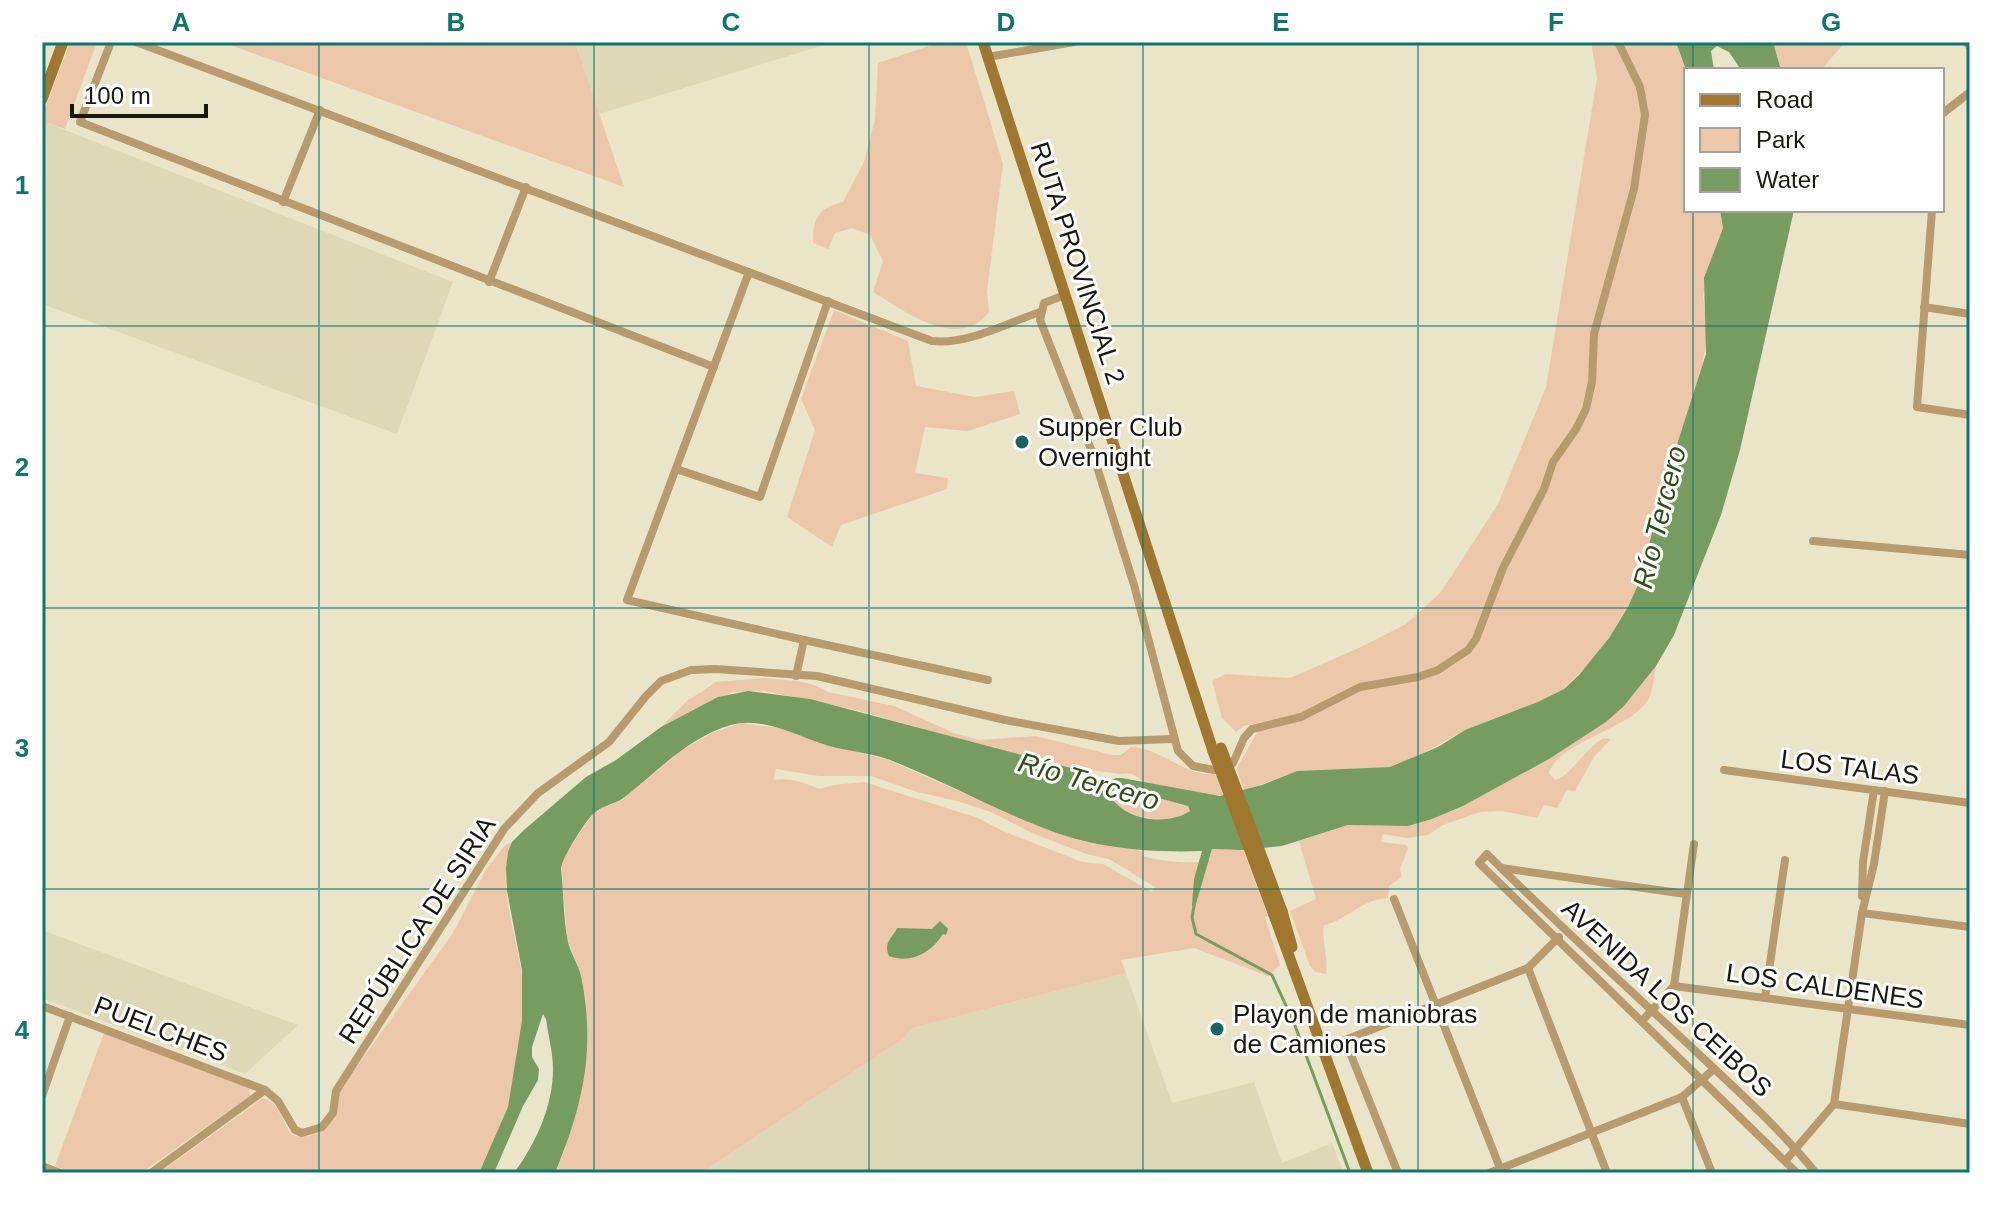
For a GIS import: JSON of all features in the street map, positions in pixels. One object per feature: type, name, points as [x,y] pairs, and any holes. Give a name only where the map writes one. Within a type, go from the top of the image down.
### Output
[{"type":"main road","points":[[42,99],[63,42]]},
{"type":"main road","name":"RUTA PROVINCIAL 2","points":[[983,42],[1190,681],[1278,913],[1316,1032],[1368,1173]]},
{"type":"street","points":[[111,42],[80,122],[714,367]]},
{"type":"street","points":[[136,42],[932,341],[945,342],[1040,312]]},
{"type":"street","points":[[988,57],[1074,42]]},
{"type":"street","points":[[1233,763],[1244,738],[1252,729],[1301,717],[1360,687],[1418,677],[1438,670],[1468,650],[1476,639],[1503,568],[1544,489],[1553,462],[1586,409],[1592,382],[1594,334],[1634,189],[1645,115],[1640,87],[1618,42]]},
{"type":"street","points":[[1966,42],[1970,47]]},
{"type":"street","points":[[1944,112],[1970,92]]},
{"type":"street","points":[[283,202],[320,110]]},
{"type":"street","points":[[489,282],[526,187]]},
{"type":"street","points":[[1932,212],[1917,407],[1970,415]]},
{"type":"street","points":[[749,272],[627,600],[988,680]]},
{"type":"street","points":[[1065,295],[1044,303],[1040,312],[1043,330],[1094,457],[1134,585],[1173,739],[1186,761],[1201,770],[1214,770]]},
{"type":"street","points":[[676,469],[760,497],[828,301]]},
{"type":"street","points":[[1924,307],[1970,314]]},
{"type":"street","points":[[1813,541],[1970,555]]},
{"type":"street","points":[[796,676],[804,640]]},
{"type":"street","name":"REPÚBLICA DE SIRIA","points":[[265,1090],[278,1101],[295,1130],[302,1133],[322,1127],[333,1113],[336,1091],[504,829],[538,793],[609,742],[646,696],[661,681],[675,674],[715,669],[817,676],[1005,720],[1119,741],[1173,739]]},
{"type":"street","name":"LOS TALAS","points":[[1724,770],[1970,803]]},
{"type":"street","points":[[1862,913],[1863,862],[1874,790]]},
{"type":"street","points":[[1786,1160],[1834,1104],[1862,913],[1874,864],[1885,791]]},
{"type":"street","points":[[1642,1021],[1674,986],[1694,844]]},
{"type":"street","name":"AVENIDA LOS CEIBOS","points":[[1797,1173],[1479,863],[1487,854],[1796,1148],[1816,1173]]},
{"type":"street","points":[[1765,998],[1785,860]]},
{"type":"street","points":[[1501,868],[1686,894]]},
{"type":"street","points":[[1394,899],[1501,1171]]},
{"type":"street","points":[[1862,913],[1970,927]]},
{"type":"street","points":[[1398,1173],[1345,1040],[1528,968],[1565,930]]},
{"type":"street","points":[[1528,968],[1607,1173]]},
{"type":"street","name":"LOS CALDENES","points":[[1674,986],[1970,1025]]},
{"type":"street","name":"PUELCHES","points":[[42,1006],[265,1090]]},
{"type":"street","points":[[42,1096],[70,1016]]},
{"type":"street","points":[[1489,1173],[1501,1171],[1682,1097],[1714,1069]]},
{"type":"street","points":[[151,1173],[265,1090]]},
{"type":"street","points":[[1682,1097],[1712,1173]]},
{"type":"street","points":[[1834,1104],[1970,1124]]},
{"type":"street","points":[[42,1166],[60,1173]]},
{"type":"shaded area","points":[[575,42],[834,42],[599,114]]},
{"type":"shaded area","points":[[47,123],[453,282],[397,434],[42,304],[42,137]]},
{"type":"shaded area","points":[[42,930],[298,1025],[245,1074],[42,998]]},
{"type":"shaded area","points":[[1126,973],[1172,1103],[1254,1082],[1282,1163],[1332,1143],[1344,1173],[701,1173],[903,1039],[912,1028]]},
{"type":"green space","points":[[70,42],[97,42],[65,129],[48,123],[42,137],[42,117]]},
{"type":"green space","points":[[222,42],[575,42],[624,187]]},
{"type":"green space","points":[[941,42],[966,42],[1003,164],[987,291],[989,312],[977,323],[963,328],[931,324],[873,292],[883,261],[870,235],[852,228],[835,233],[828,249],[813,243],[819,215],[828,207],[843,202],[864,162],[875,119],[878,63]]},
{"type":"green space","points":[[1591,42],[1676,42],[1685,68],[1684,212],[1720,212],[1723,228],[1710,262],[1703,295],[1707,336],[1701,373],[1665,482],[1640,580],[1628,607],[1597,656],[1563,689],[1538,703],[1465,730],[1409,761],[1390,767],[1297,771],[1244,791],[1237,768],[1263,722],[1243,726],[1236,732],[1222,718],[1212,681],[1226,674],[1290,678],[1406,624],[1441,592],[1498,504],[1546,387],[1597,78]]},
{"type":"green space","points":[[1773,42],[1845,42],[1823,68],[1780,68]]},
{"type":"green space","points":[[834,310],[908,341],[916,386],[975,397],[1014,391],[1020,414],[968,431],[925,427],[915,473],[948,478],[947,489],[841,525],[832,547],[787,517],[815,430],[801,399]]},
{"type":"green space","points":[[1656,666],[1650,695],[1637,712],[1579,744],[1555,762],[1549,773],[1555,780],[1567,773],[1597,743],[1604,738],[1611,739],[1594,757],[1575,791],[1567,790],[1557,808],[1544,805],[1537,818],[1502,811],[1480,812],[1443,825],[1428,835],[1407,838],[1383,834],[1381,842],[1406,845],[1408,848],[1400,869],[1402,877],[1389,886],[1388,898],[1370,902],[1324,925],[1326,974],[1316,972],[1310,966],[1290,911],[1316,899],[1299,841],[1348,825],[1408,826],[1463,806],[1549,759],[1606,722],[1624,706]]},
{"type":"green space","points":[[763,678],[797,681],[828,692],[894,706],[954,733],[980,740],[1036,736],[1112,755],[1121,755],[1131,747],[1142,749],[1194,771],[1215,774],[1223,795],[1205,795],[1143,783],[1131,774],[1071,768],[856,710],[765,691],[733,692],[661,727],[687,701],[716,682]]},
{"type":"green space","points":[[742,723],[784,729],[821,743],[888,760],[1041,827],[1070,837],[1141,851],[1143,856],[1150,858],[1194,862],[1209,860],[1212,849],[1243,850],[1268,916],[1265,917],[1280,965],[1268,976],[1194,948],[1121,960],[1126,973],[912,1028],[903,1039],[701,1173],[555,1173],[565,1149],[586,1026],[580,973],[567,938],[561,860],[595,811],[622,800],[682,750],[714,732]],"holes":[[[776,769],[819,776],[871,776],[991,812],[1032,833],[1086,854],[1109,859],[1155,887],[1152,892],[1103,864],[1082,862],[978,818],[864,782],[820,789],[792,780],[773,780]]]},
{"type":"green space","points":[[1115,789],[1130,789],[1188,806],[1190,811],[1163,820],[1143,817],[1116,804],[1111,793]]},
{"type":"green space","points":[[512,842],[506,879],[522,975],[521,1036],[509,1105],[479,1173],[159,1173],[263,1098],[277,1108],[292,1135],[302,1137],[325,1127],[334,1112],[337,1094],[453,933],[486,870],[505,845]]},
{"type":"green space","points":[[104,1033],[249,1088],[250,1096],[141,1173],[72,1173],[55,1166]]},
{"type":"water","points":[[1676,42],[1773,42],[1780,68],[1740,68],[1729,52],[1717,46],[1711,51],[1714,68],[1685,68]]},
{"type":"water","name":"Río Tercero","points":[[1720,212],[1794,212],[1740,450],[1721,515],[1674,635],[1656,666],[1624,706],[1606,722],[1549,759],[1463,806],[1432,819],[1408,826],[1348,825],[1282,846],[1212,849],[1195,907],[1192,906],[1194,879],[1202,851],[1141,850],[1080,840],[1022,819],[882,757],[828,746],[754,723],[716,730],[675,755],[622,799],[594,813],[569,849],[561,869],[565,924],[569,946],[581,976],[587,1028],[584,1077],[573,1124],[555,1173],[514,1173],[536,1137],[550,1097],[553,1063],[543,1014],[532,1047],[532,1057],[539,1069],[538,1080],[523,1106],[494,1173],[479,1173],[508,1107],[522,1021],[522,970],[507,891],[508,852],[512,842],[524,830],[586,777],[616,760],[661,727],[718,697],[748,691],[810,699],[1071,768],[1102,785],[1122,778],[1220,796],[1262,785],[1297,771],[1390,767],[1438,747],[1465,730],[1564,689],[1609,638],[1628,607],[1640,580],[1665,482],[1706,354],[1704,278],[1723,228]],"holes":[[[1122,788],[1188,806],[1190,811],[1170,819],[1148,819],[1118,805],[1111,797],[1112,791]]]},
{"type":"water","points":[[940,921],[948,929],[933,947],[913,958],[889,956],[888,944],[897,928],[932,929]]},
{"type":"waterway","points":[[1194,906],[1192,917],[1196,934],[1272,975],[1294,1023]]},
{"type":"waterway","points":[[1294,1023],[1350,1173]]},
{"type":"place","name":"Supper Club Overnight","points":[[1022,442]]},
{"type":"place","name":"Playon de maniobras de Camiones","points":[[1217,1029]]}]
